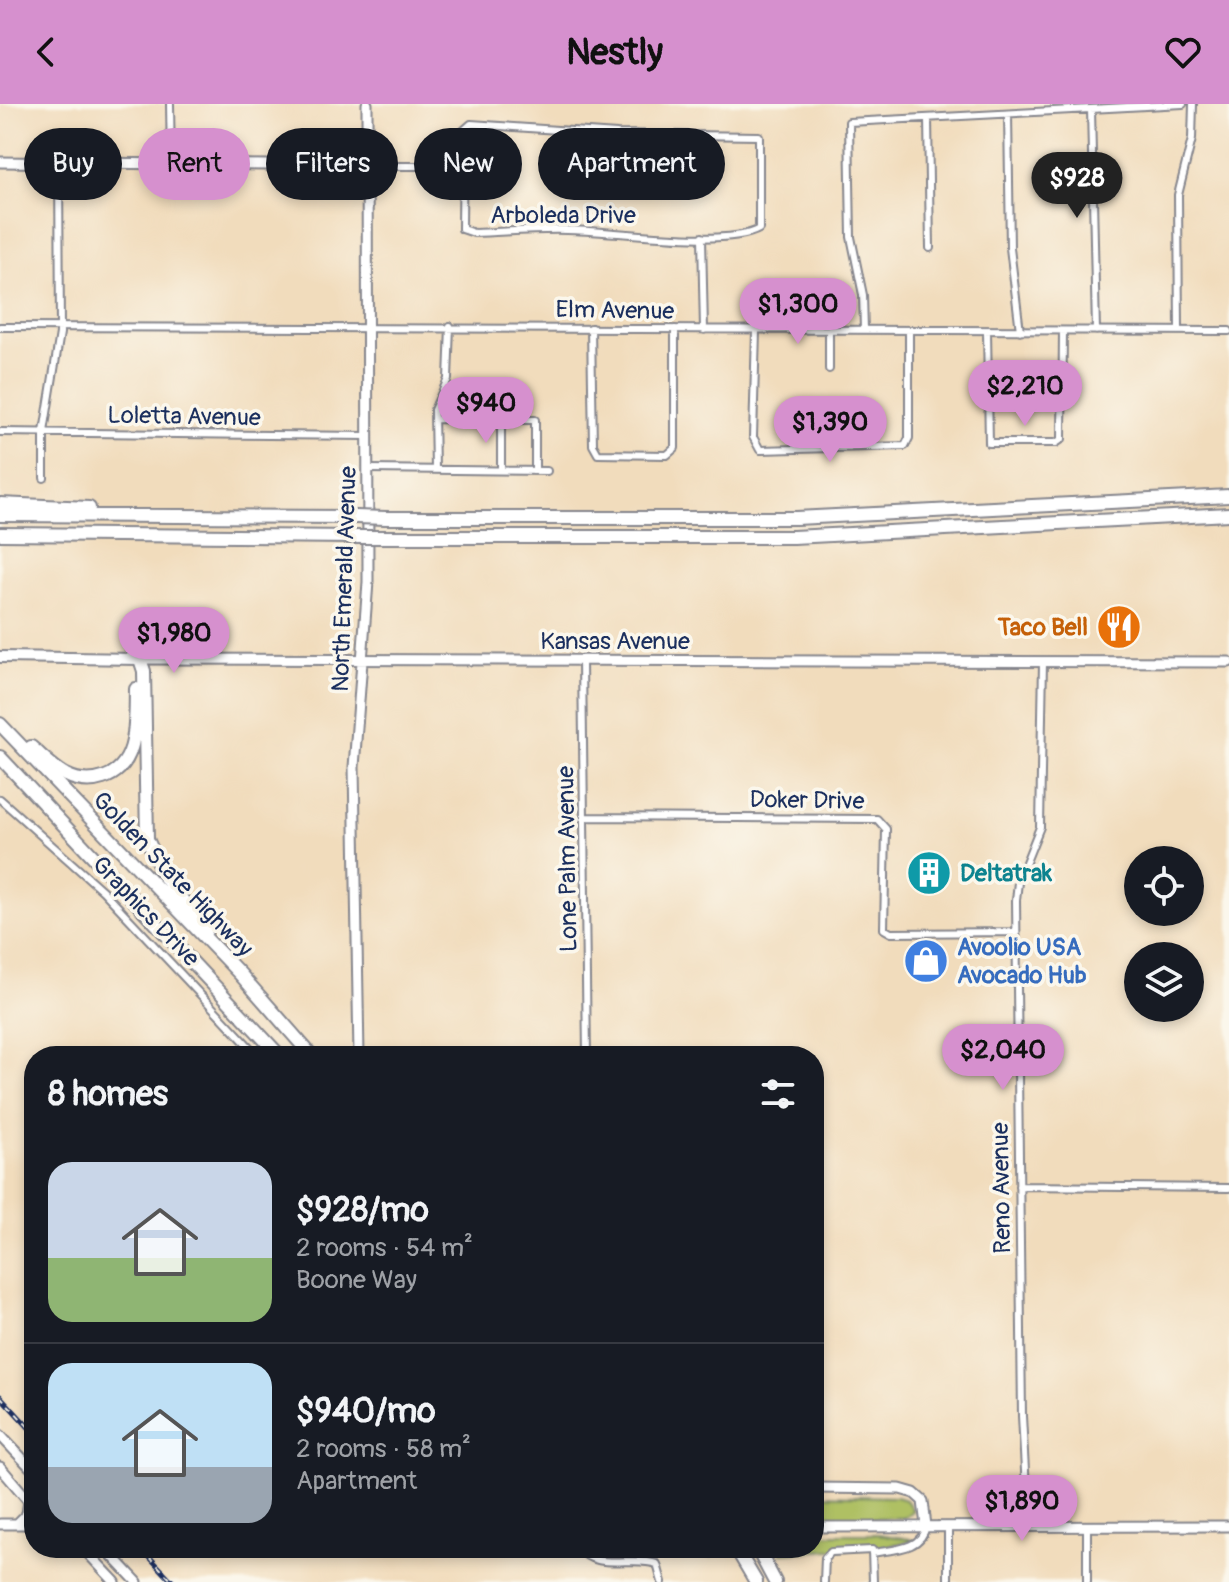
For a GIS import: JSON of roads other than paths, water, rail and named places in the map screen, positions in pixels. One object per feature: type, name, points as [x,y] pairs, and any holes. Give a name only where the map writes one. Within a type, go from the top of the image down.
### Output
[{"type":"highway","points":[[0,515],[796,518],[1229,496]]},
{"type":"highway","points":[[0,504],[256,516]]},
{"type":"highway","points":[[0,534],[778,537],[1229,514]]},
{"type":"highway","points":[[0,722],[67,775],[89,781],[110,775],[126,761],[131,750],[140,659]]},
{"type":"highway","points":[[140,659],[144,671],[144,826],[151,853],[164,876],[240,974]]},
{"type":"highway","name":"Golden State Highway","points":[[0,722],[240,974],[303,1046]]},
{"type":"highway","name":"Golden State Highway","points":[[0,757],[271,1046]]},
{"type":"highway","points":[[742,1558],[756,1582]]},
{"type":"highway","points":[[762,1558],[775,1582]]},
{"type":"main road","name":"Kansas Avenue","points":[[0,657],[140,659]]},
{"type":"street","points":[[170,104],[170,128]]},
{"type":"street","name":"North Emerald Avenue","points":[[367,104],[367,128]]},
{"type":"street","points":[[864,330],[863,295],[851,237],[849,122],[1183,104]]},
{"type":"street","points":[[1179,331],[1178,195],[1192,140],[1193,104]]},
{"type":"street","points":[[1091,109],[1096,331]]},
{"type":"street","points":[[1008,114],[1010,248],[1020,331]]},
{"type":"street","points":[[928,118],[930,248]]},
{"type":"street","name":"Arboleda Drive","points":[[462,200],[462,229],[474,233],[564,230],[702,237],[751,234],[759,229],[759,136],[617,134],[471,124],[466,128]]},
{"type":"street","points":[[0,162],[24,163]]},
{"type":"street","points":[[44,478],[44,432],[60,327],[59,200]]},
{"type":"street","name":"North Emerald Avenue","points":[[359,1046],[354,767],[368,582],[368,200]]},
{"type":"street","points":[[702,237],[704,330]]},
{"type":"street","points":[[435,470],[434,419],[436,404],[449,375],[450,326]]},
{"type":"street","name":"Elm Avenue","points":[[0,327],[450,326],[756,331],[1229,331]]},
{"type":"street","points":[[591,328],[593,445],[598,454],[667,455],[675,448],[675,329]]},
{"type":"street","points":[[829,330],[829,369]]},
{"type":"street","points":[[756,331],[753,437],[760,450],[905,446],[909,438],[909,331]]},
{"type":"street","points":[[987,331],[989,443],[1056,443],[1062,439],[1063,331]]},
{"type":"street","points":[[434,419],[535,420],[535,471]]},
{"type":"street","points":[[501,420],[501,470]]},
{"type":"street","name":"Loletta Avenue","points":[[0,432],[368,436]]},
{"type":"street","points":[[369,469],[547,471]]},
{"type":"street","name":"Kansas Avenue","points":[[140,659],[1229,662]]},
{"type":"street","name":"Lone Palm Avenue","points":[[582,661],[587,1046]]},
{"type":"street","name":"Reno Avenue","points":[[1028,1526],[1022,1416],[1016,932],[1018,882],[1040,827],[1043,662]]},
{"type":"street","name":"Graphics Drive","points":[[0,799],[103,891],[249,1046]]},
{"type":"street","name":"Doker Drive","points":[[586,817],[877,819],[886,829],[884,929],[891,933],[1016,932]]},
{"type":"street","points":[[1019,1186],[1229,1188]]},
{"type":"street","points":[[0,1435],[24,1460]]},
{"type":"street","points":[[0,1460],[24,1485]]},
{"type":"street","points":[[0,1467],[24,1495]]},
{"type":"street","points":[[824,1488],[908,1491],[923,1501],[926,1526],[923,1536],[914,1545],[873,1553],[872,1550],[831,1552],[825,1558],[824,1582]]},
{"type":"street","points":[[17,1524],[24,1517]]},
{"type":"street","points":[[0,1524],[24,1524]]},
{"type":"street","points":[[948,1526],[948,1582]]},
{"type":"street","points":[[824,1527],[1229,1526]]},
{"type":"street","points":[[1087,1527],[1087,1582]]},
{"type":"street","points":[[873,1553],[873,1582]]},
{"type":"street","points":[[92,1558],[115,1582]]},
{"type":"street","points":[[115,1558],[139,1582]]},
{"type":"street","points":[[120,1558],[139,1582]]},
{"type":"street","points":[[588,1558],[657,1564],[662,1582]]},
{"type":"railway","points":[[0,1396],[24,1422]]},
{"type":"railway","points":[[150,1558],[173,1582]]},
{"type":"place","name":"Taco Bell","points":[[1119,627]]},
{"type":"place","name":"Deltatrak","points":[[929,873]]},
{"type":"place","name":"Avoolio USA Avocado Hub","points":[[926,961]]}]
